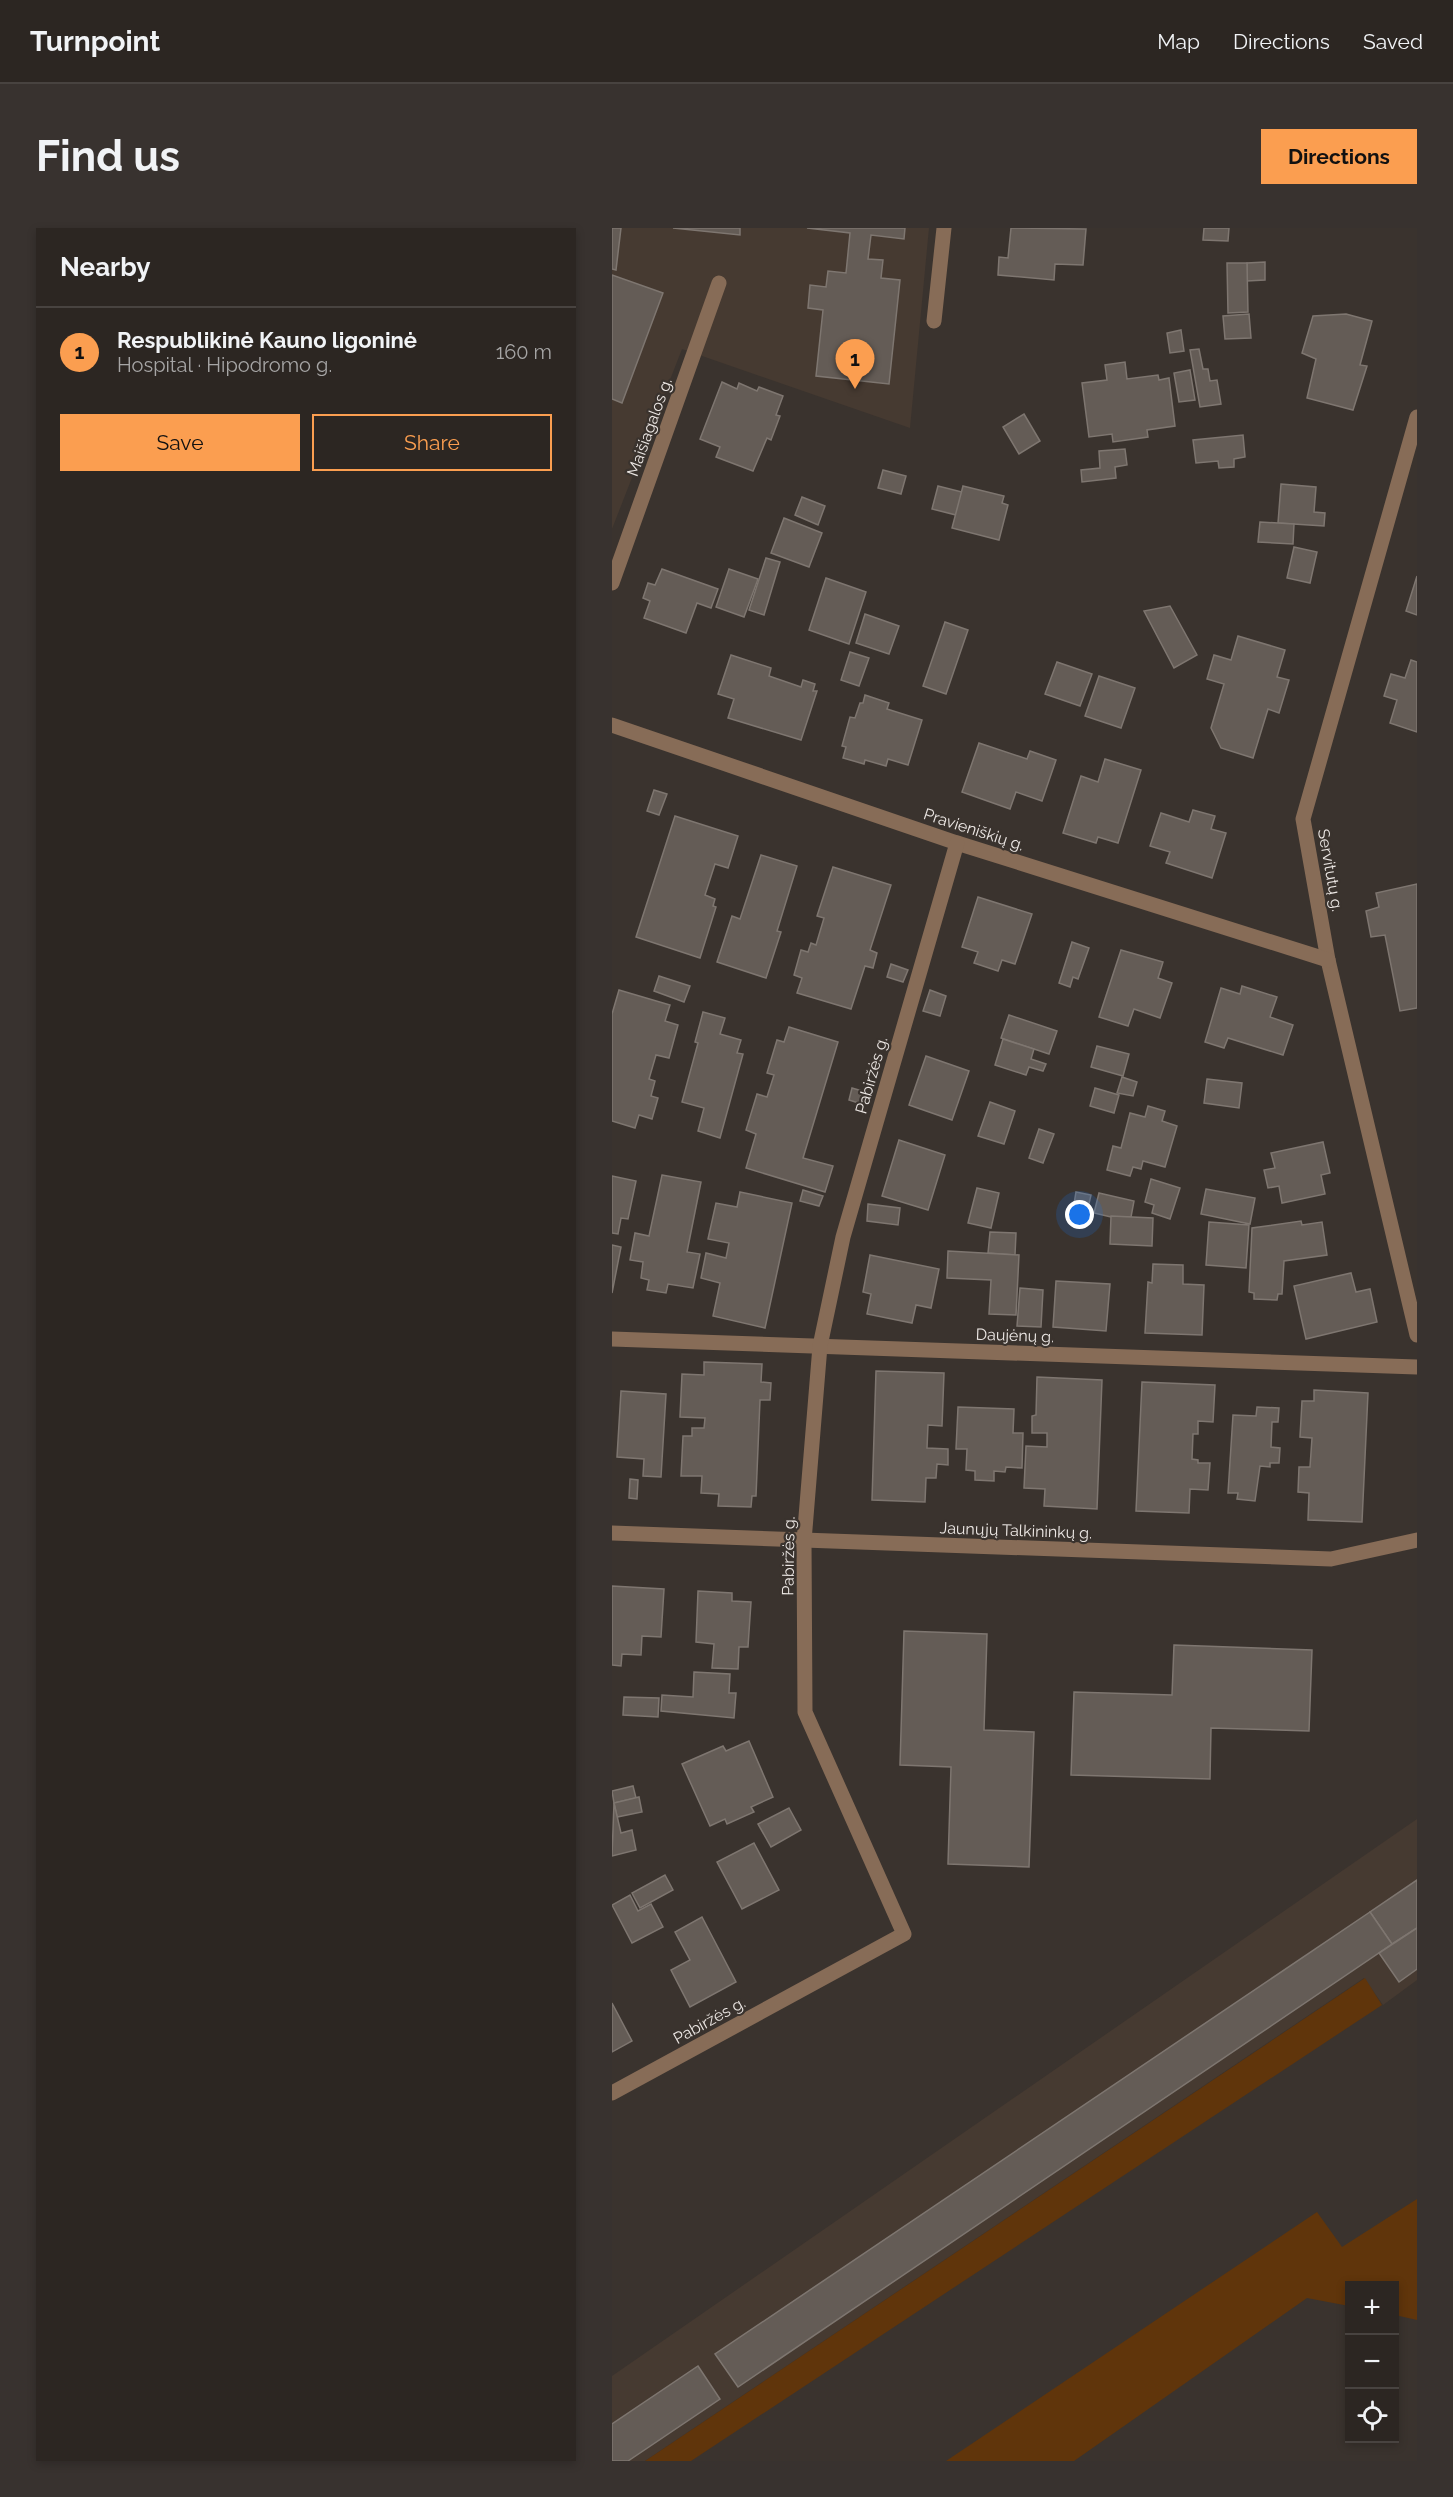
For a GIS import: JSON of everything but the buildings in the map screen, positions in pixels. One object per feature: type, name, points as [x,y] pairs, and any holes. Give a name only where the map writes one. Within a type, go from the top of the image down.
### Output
[{"type":"street","points":[[934,321],[944,228]]},
{"type":"street","name":"Maišiagalos g.","points":[[612,583],[719,283]]},
{"type":"street","name":"Servitutų g.","points":[[1417,417],[1303,819],[1328,960],[1417,1335]]},
{"type":"street","name":"Pravieniškių g.","points":[[612,725],[957,843],[1328,960]]},
{"type":"street","name":"Pabiržės g.","points":[[612,2093],[904,1934],[805,1712],[804,1541],[820,1346],[843,1237],[957,843]]},
{"type":"street","name":"Daujėnų g.","points":[[612,1339],[1417,1367]]},
{"type":"street","name":"Jaunųjų Talkininkų g.","points":[[612,1533],[1331,1558],[1417,1540]]},
{"type":"shaded area","points":[[612,228],[929,228],[910,428],[682,349],[612,529]]},
{"type":"shaded area","points":[[1417,1819],[1417,1980],[1383,2005],[1364,1978],[645,2461],[612,2461],[612,2376]]},
{"type":"shaded area","points":[[1365,1978],[1382,2005],[691,2461],[645,2461]]},
{"type":"shaded area","points":[[1417,2199],[1417,2320],[1399,2316],[1399,2281],[1345,2281],[1345,2305],[1307,2298],[1074,2461],[946,2461],[1317,2212],[1342,2247]]},
{"type":"place","name":"Respublikinė Kauno ligoninė","points":[[855,389]]}]
